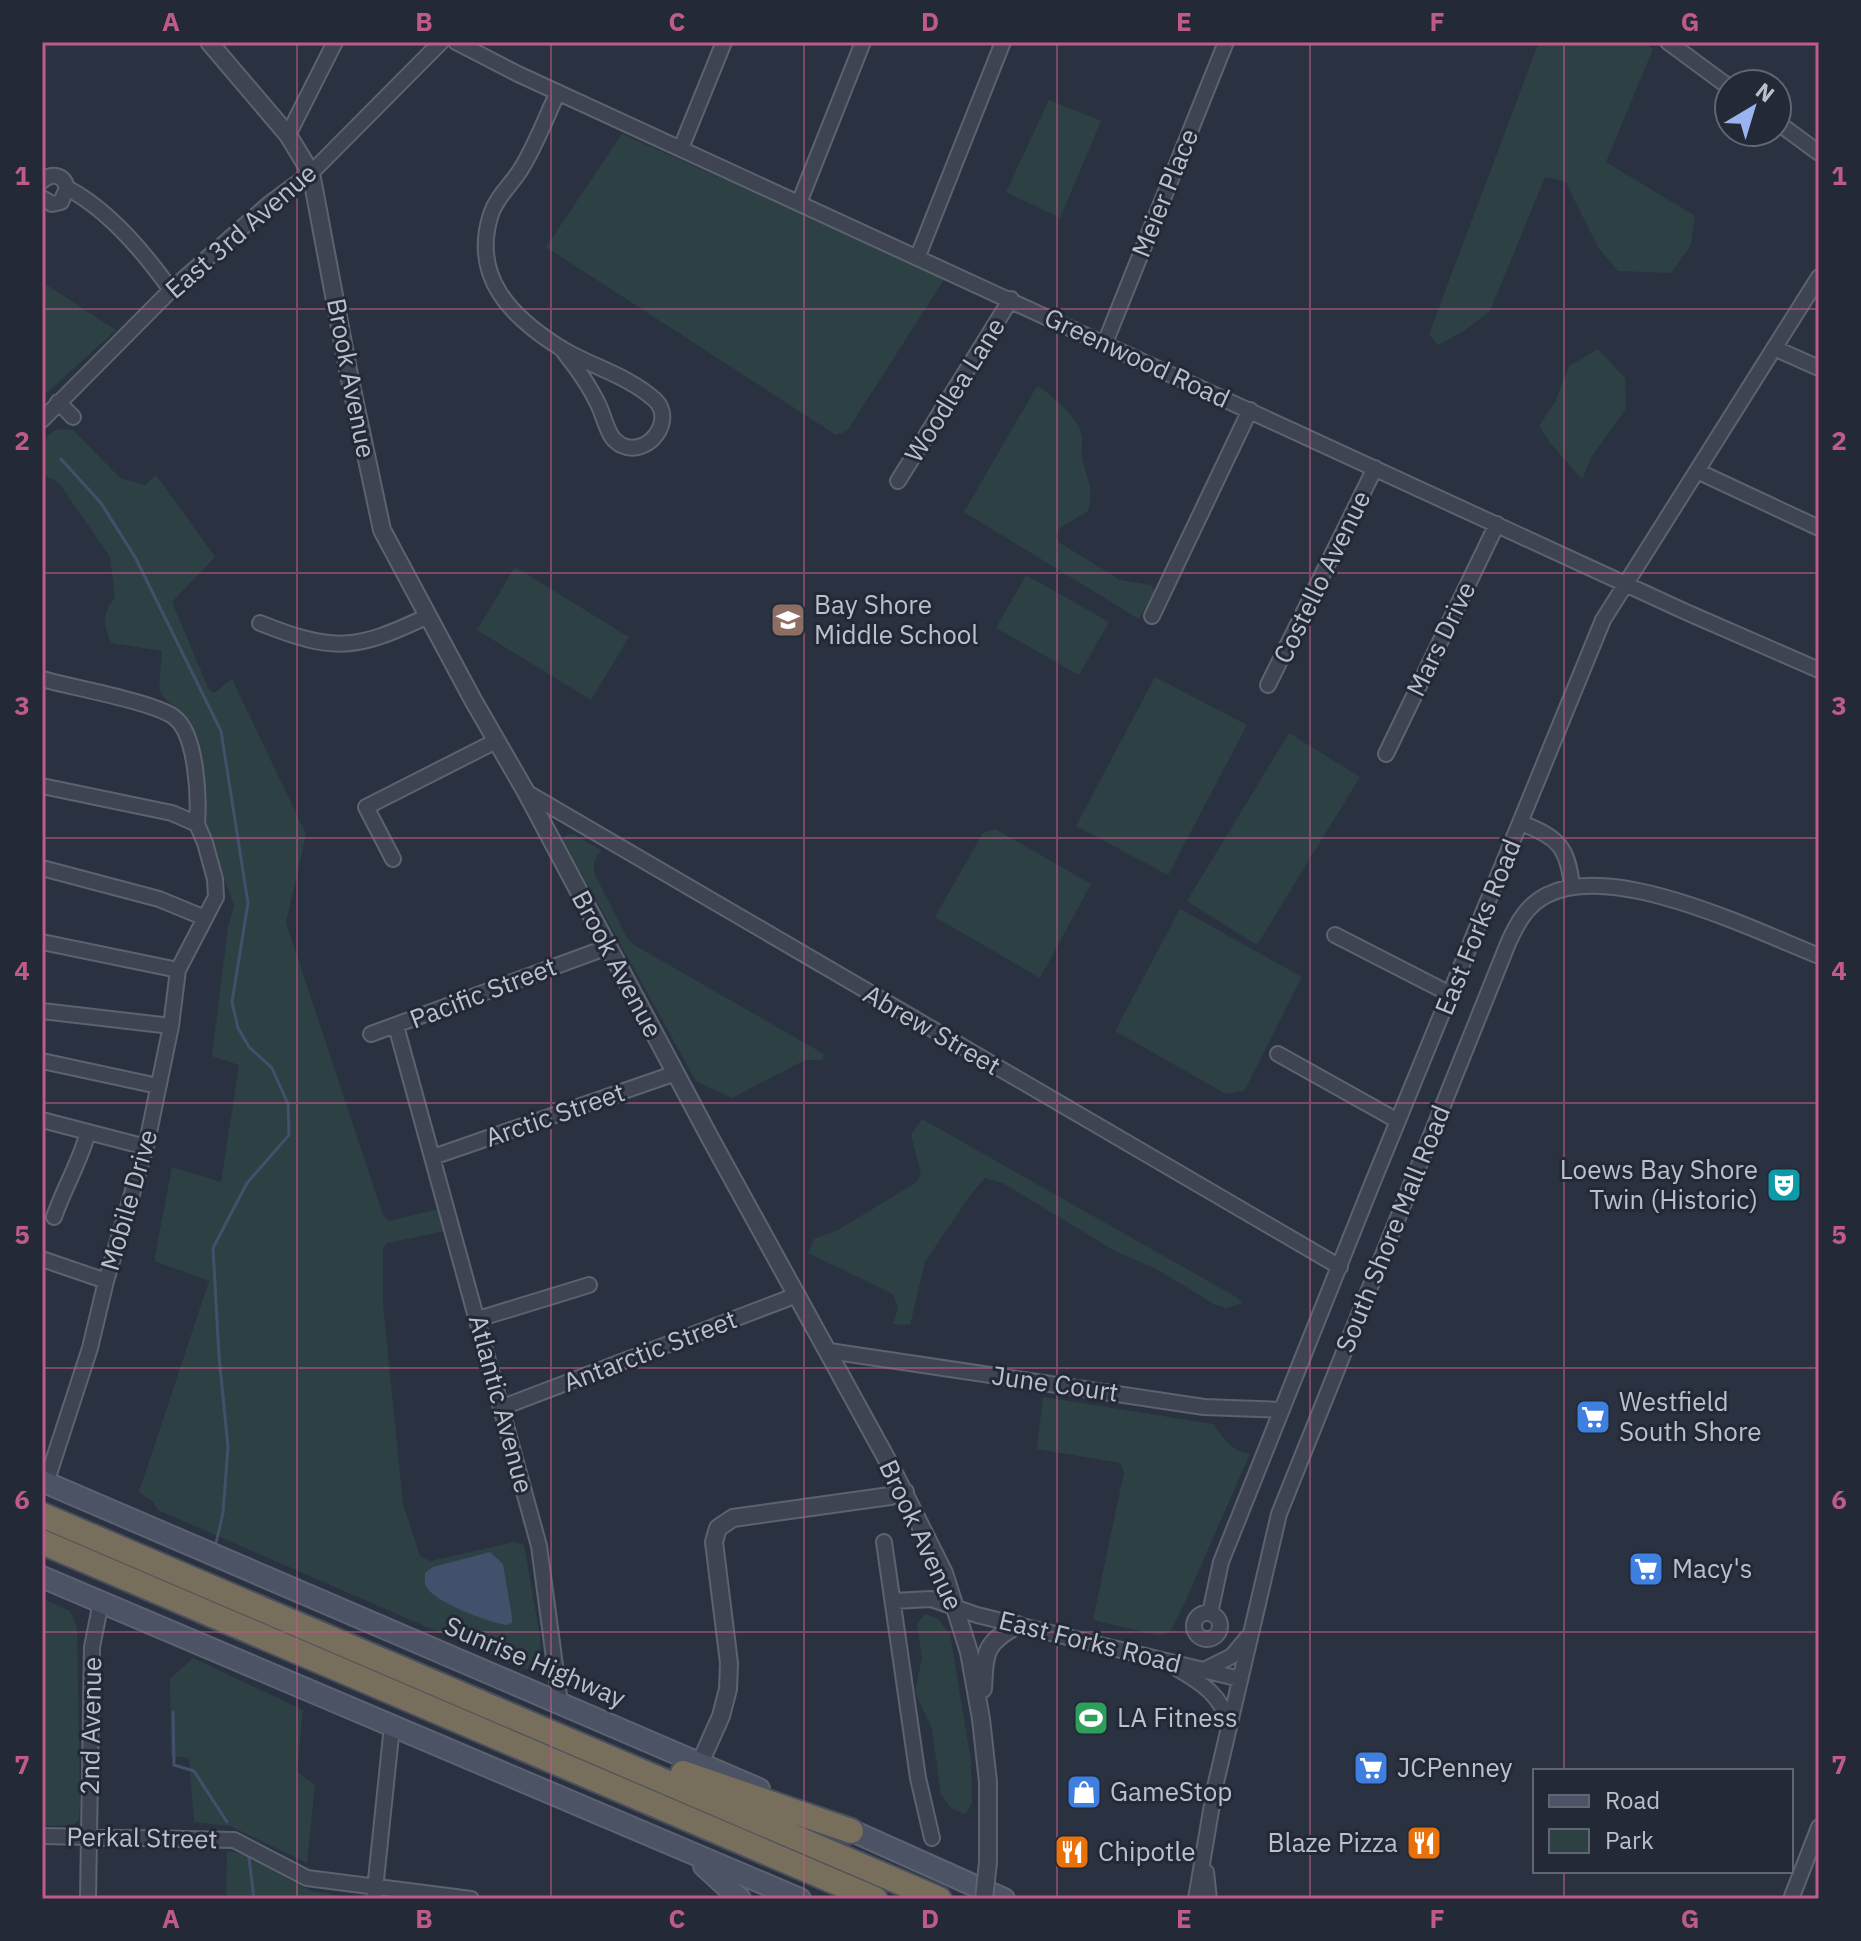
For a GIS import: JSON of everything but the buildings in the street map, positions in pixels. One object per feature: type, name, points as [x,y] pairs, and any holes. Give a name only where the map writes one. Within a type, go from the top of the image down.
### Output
[{"type":"highway","points":[[43,1488],[159,1565]]},
{"type":"highway","points":[[42,1515],[939,1899]]},
{"type":"highway","points":[[42,1542],[875,1899]]},
{"type":"highway","points":[[42,1557],[87,1575],[175,1599]]},
{"type":"highway","points":[[543,1730],[640,1757],[851,1831]]},
{"type":"main road","name":"Sunrise Highway","points":[[43,1488],[560,1703],[1004,1899]]},
{"type":"main road","points":[[42,1577],[800,1899]]},
{"type":"main road","points":[[684,1852],[740,1899]]},
{"type":"street","name":"Brook Avenue","points":[[209,42],[288,135],[311,173],[382,530],[932,1544],[957,1608],[969,1652],[981,1719],[988,1782],[988,1862],[984,1899]]},
{"type":"street","points":[[288,135],[335,42]]},
{"type":"street","name":"East 3rd Avenue","points":[[42,420],[171,290],[269,204],[311,173],[441,42]]},
{"type":"street","name":"Greenwood Road","points":[[456,42],[558,92],[1819,670]]},
{"type":"street","points":[[681,148],[724,42]]},
{"type":"street","points":[[799,203],[863,42]]},
{"type":"street","points":[[918,256],[1003,42]]},
{"type":"street","name":"Meier Place","points":[[1105,343],[1226,42]]},
{"type":"street","points":[[1668,42],[1713,75]]},
{"type":"street","points":[[558,92],[522,168],[492,212],[486,242],[488,272],[500,295],[518,317],[561,348],[652,398],[661,407],[662,419],[653,441],[642,447],[631,447],[622,445],[612,437],[594,395],[579,369],[561,348]]},
{"type":"street","points":[[1793,134],[1819,153]]},
{"type":"street","points":[[42,181],[48,176],[56,176],[64,181],[67,188],[100,210],[171,290]]},
{"type":"street","points":[[42,198],[52,204],[61,202],[67,188]]},
{"type":"street","name":"East Forks Road","points":[[1210,1613],[1221,1562],[1603,620],[1819,277]]},
{"type":"street","name":"Woodlea Lane","points":[[898,481],[1011,299]]},
{"type":"street","points":[[1774,348],[1819,368]]},
{"type":"street","points":[[58,402],[73,417]]},
{"type":"street","points":[[1152,616],[1250,410]]},
{"type":"street","name":"Costello Avenue","points":[[1268,685],[1375,468]]},
{"type":"street","points":[[1697,471],[1819,528]]},
{"type":"street","name":"Mars Drive","points":[[1386,754],[1497,524]]},
{"type":"street","points":[[260,623],[301,639],[348,645],[374,640],[428,616]]},
{"type":"street","name":"Mobile Drive","points":[[42,679],[155,708],[175,717],[186,732],[194,765],[197,824],[215,879],[216,897],[178,970],[171,1026],[146,1147],[106,1281],[90,1348],[43,1488]]},
{"type":"street","points":[[393,859],[366,807],[496,741]]},
{"type":"street","points":[[42,786],[172,813],[197,824]]},
{"type":"street","name":"Abrew Street","points":[[526,792],[1340,1267]]},
{"type":"street","points":[[1521,823],[1544,833],[1563,848],[1568,858],[1572,887]]},
{"type":"street","points":[[42,868],[159,899],[205,918]]},
{"type":"street","name":"South Shore Mall Road","points":[[1196,1899],[1213,1797],[1284,1501],[1509,941],[1522,916],[1548,895],[1572,887],[1627,890],[1677,900],[1819,956]]},
{"type":"street","points":[[1335,935],[1450,994]]},
{"type":"street","points":[[42,942],[178,970]]},
{"type":"street","name":"Pacific Street","points":[[420,1110],[396,1026],[608,947]]},
{"type":"street","points":[[42,1011],[171,1026]]},
{"type":"street","points":[[371,1034],[396,1026]]},
{"type":"street","points":[[1278,1054],[1398,1121]]},
{"type":"street","points":[[42,1061],[158,1086]]},
{"type":"street","name":"Arctic Street","points":[[433,1157],[676,1073]]},
{"type":"street","name":"Atlantic Avenue","points":[[420,1110],[539,1546],[560,1703]]},
{"type":"street","points":[[42,1120],[146,1147]]},
{"type":"street","points":[[54,1217],[62,1193],[82,1154],[88,1132]]},
{"type":"street","points":[[42,1259],[106,1281]]},
{"type":"street","points":[[478,1319],[589,1285]]},
{"type":"street","name":"Antarctic Street","points":[[503,1407],[797,1295]]},
{"type":"street","name":"June Court","points":[[829,1351],[1204,1407],[1282,1410]]},
{"type":"street","points":[[700,1763],[721,1716],[729,1682],[714,1555],[714,1536],[718,1528],[733,1518],[905,1492]]},
{"type":"street","points":[[884,1542],[918,1778],[932,1838]]},
{"type":"street","name":"East Forks Road","points":[[893,1601],[931,1599],[1018,1625],[1240,1679]]},
{"type":"street","name":"2nd Avenue","points":[[88,1899],[92,1647],[101,1602]]},
{"type":"street","points":[[981,1719],[986,1652],[994,1639],[1018,1625]]},
{"type":"street","points":[[1204,1670],[1232,1656],[1250,1635]]},
{"type":"street","points":[[1160,1659],[1209,1690],[1221,1703],[1229,1726]]},
{"type":"street","points":[[375,1892],[392,1726]]},
{"type":"street","points":[[1791,1899],[1819,1827]]},
{"type":"street","name":"Perkal Street","points":[[42,1836],[234,1840],[307,1878],[375,1892],[471,1899]]},
{"type":"street","name":"South Shore Mall Road","points":[[1203,1855],[1209,1899]]},
{"type":"green space","points":[[1539,42],[1644,42],[1653,49],[1606,162],[1695,216],[1691,245],[1671,273],[1618,271],[1598,247],[1565,181],[1545,177],[1490,311],[1438,345],[1429,334]]},
{"type":"green space","points":[[1049,100],[1101,121],[1060,218],[1006,192]]},
{"type":"green space","points":[[622,134],[945,278],[847,431],[836,435],[546,247]]},
{"type":"green space","points":[[42,282],[116,330],[42,397]]},
{"type":"green space","points":[[1598,349],[1625,378],[1626,409],[1592,456],[1582,479],[1539,426],[1555,402],[1569,366]]},
{"type":"green space","points":[[1037,386],[1064,407],[1080,429],[1082,459],[1090,492],[1088,511],[1060,528],[1055,535],[1060,543],[1120,580],[1152,585],[1154,593],[1139,619],[964,512]]},
{"type":"green space","points":[[60,429],[73,430],[120,478],[145,485],[156,475],[215,557],[172,602],[209,690],[214,693],[232,679],[306,834],[286,923],[383,1215],[388,1221],[439,1209],[445,1231],[387,1243],[383,1248],[383,1305],[403,1504],[420,1556],[430,1561],[514,1542],[524,1545],[540,1637],[540,1651],[533,1669],[523,1669],[158,1510],[139,1492],[209,1281],[154,1261],[172,1167],[221,1182],[239,1065],[212,1056],[228,927],[234,906],[204,819],[204,780],[196,740],[185,716],[164,697],[160,689],[162,651],[111,643],[105,619],[115,597],[110,557],[59,483],[42,474],[45,441]]},
{"type":"green space","points":[[515,567],[629,637],[591,700],[477,630]]},
{"type":"green space","points":[[1026,575],[1109,622],[1079,675],[996,628]]},
{"type":"green space","points":[[1155,677],[1247,725],[1168,875],[1076,826]]},
{"type":"green space","points":[[1289,733],[1360,777],[1257,945],[1187,901]]},
{"type":"green space","points":[[995,829],[1091,884],[1040,978],[935,917],[983,833]]},
{"type":"green space","points":[[573,834],[601,850],[594,862],[594,873],[626,936],[634,945],[824,1054],[822,1060],[805,1060],[732,1098],[696,1081],[563,840],[566,835]]},
{"type":"green space","points":[[1180,909],[1302,977],[1244,1091],[1226,1094],[1115,1031]]},
{"type":"green space","points":[[922,1119],[1243,1303],[1226,1308],[1214,1304],[1158,1270],[1115,1251],[1003,1183],[985,1178],[925,1262],[910,1325],[893,1324],[898,1309],[893,1294],[808,1253],[814,1239],[838,1230],[917,1182],[921,1173],[911,1135]]},
{"type":"green space","points":[[1043,1397],[1213,1424],[1233,1447],[1250,1454],[1169,1633],[1158,1635],[1093,1620],[1124,1472],[1120,1463],[1037,1449]]},
{"type":"green space","points":[[42,1598],[70,1611],[77,1627],[80,1803],[79,1820],[73,1825],[42,1826]]},
{"type":"green space","points":[[925,1614],[937,1618],[950,1634],[971,1761],[972,1804],[965,1814],[951,1808],[941,1795],[932,1729],[915,1692],[922,1658],[917,1624]]},
{"type":"green space","points":[[193,1658],[303,1710],[297,1772],[315,1785],[307,1863],[230,1826],[194,1822],[189,1758],[171,1756],[170,1679]]},
{"type":"green space","points":[[227,1851],[243,1854],[311,1891],[361,1899],[226,1899]]},
{"type":"water","points":[[490,1552],[503,1564],[512,1617],[512,1623],[506,1625],[450,1605],[431,1592],[425,1583],[425,1573],[433,1567]]},
{"type":"waterway","points":[[61,459],[101,503],[135,557],[221,731],[248,903],[232,1002],[238,1028],[249,1047],[272,1068],[288,1104],[289,1135],[247,1183],[213,1248],[228,1447],[223,1513],[216,1543]]},
{"type":"waterway","points":[[173,1712],[174,1765],[194,1771],[227,1822]]},
{"type":"waterway","points":[[249,1858],[254,1899]]},
{"type":"place","name":"Bay Shore Middle School","points":[[788,620]]},
{"type":"place","name":"Loews Bay Shore Twin (Historic)","points":[[1784,1185]]},
{"type":"place","name":"Westfield South Shore","points":[[1593,1417]]},
{"type":"place","name":"Macy's","points":[[1646,1569]]},
{"type":"place","name":"LA Fitness","points":[[1091,1718]]},
{"type":"place","name":"JCPenney","points":[[1371,1768]]},
{"type":"place","name":"GameStop","points":[[1084,1792]]},
{"type":"place","name":"Blaze Pizza","points":[[1424,1843]]},
{"type":"place","name":"Chipotle","points":[[1072,1852]]}]
